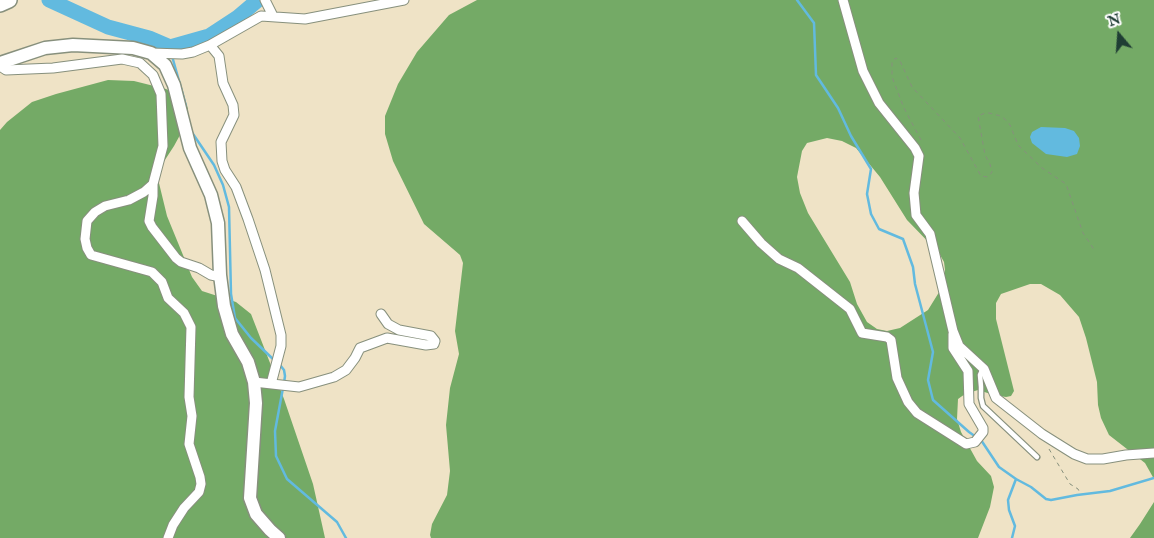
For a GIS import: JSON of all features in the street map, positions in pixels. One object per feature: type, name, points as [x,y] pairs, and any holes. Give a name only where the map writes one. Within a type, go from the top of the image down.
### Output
[{"type":"highway","points":[[0,4],[9,0]]},
{"type":"street","points":[[221,278],[181,262],[149,221],[153,184],[164,146],[161,94],[153,75],[140,64],[122,60],[53,68],[6,70],[0,64],[45,48],[73,45],[133,48],[158,53],[182,54],[210,45],[261,16],[305,19],[404,0]]},
{"type":"street","points":[[843,0],[863,71],[880,103],[918,153],[914,193],[916,215],[930,234],[953,331],[959,346],[983,367],[996,398],[1045,436],[1074,454],[1087,459],[1103,459],[1154,453]]},
{"type":"street","points":[[266,2],[273,16]]},
{"type":"street","points":[[210,45],[220,56],[223,83],[233,105],[234,115],[221,142],[222,161],[225,170],[236,187],[248,219],[265,270],[281,336],[281,346],[272,384]]},
{"type":"street","points":[[158,53],[174,85],[190,148],[211,195],[218,224],[224,306],[232,334],[248,362],[254,382],[256,403],[250,498],[256,514],[279,538]]},
{"type":"street","points":[[153,184],[144,192],[129,200],[105,206],[95,212],[87,221],[85,239],[91,255],[152,272],[162,282],[168,298],[184,313],[191,327],[189,397],[192,416],[189,444],[200,478],[200,484],[199,492],[178,516],[168,538]]},
{"type":"street","points":[[742,221],[761,243],[779,259],[798,268],[850,309],[862,333],[887,337],[891,340],[897,378],[908,402],[917,412],[966,444],[975,442],[983,432],[983,428],[969,404],[968,371],[953,348],[953,331]]},
{"type":"street","points":[[254,382],[298,387],[334,377],[346,370],[356,358],[360,348],[387,338],[426,345],[434,344],[435,340],[431,336],[399,330],[388,324],[381,314]]},
{"type":"lane","points":[[983,367],[980,375],[983,406],[1037,457]]},
{"type":"path","points":[[918,153],[923,148],[922,144],[892,78],[892,60],[896,58],[900,61],[912,87],[960,138],[981,176],[988,177],[992,172],[985,155],[978,116],[989,113],[1001,116],[1007,121],[1018,145],[1042,168],[1066,184],[1083,233],[1095,251]]},
{"type":"path","points":[[1045,436],[1052,455],[1070,484],[1078,489],[1080,493]]},
{"type":"green space","points":[[477,0],[1154,0],[1154,479],[1145,463],[1109,435],[1101,418],[1098,405],[1097,382],[1079,317],[1060,295],[1041,284],[1030,284],[1001,294],[996,303],[996,319],[1014,391],[1011,396],[994,395],[978,390],[965,394],[958,399],[957,419],[961,432],[977,461],[991,476],[994,487],[990,507],[978,538],[431,538],[432,524],[447,495],[450,471],[446,425],[450,388],[459,354],[455,331],[463,263],[460,255],[424,224],[393,161],[385,134],[385,116],[398,84],[417,52],[449,15]],"holes":[[[827,138],[842,141],[856,148],[880,177],[907,220],[939,253],[944,262],[945,270],[941,289],[928,310],[900,328],[887,331],[877,329],[867,322],[857,304],[850,282],[808,213],[800,193],[797,177],[802,151],[807,143]]]},
{"type":"green space","points":[[108,80],[134,81],[166,89],[185,100],[188,109],[186,124],[161,166],[158,179],[167,216],[192,277],[202,291],[236,302],[251,314],[284,399],[313,484],[325,538],[0,538],[0,130],[32,102]]},
{"type":"green space","points":[[1154,502],[1154,538],[1130,538],[1140,524]]},
{"type":"water","points":[[1041,127],[1065,128],[1074,131],[1079,138],[1080,146],[1077,154],[1067,157],[1046,154],[1032,143],[1030,137],[1032,132]]},
{"type":"waterway","points":[[49,0],[108,27],[149,38],[170,47],[209,36],[238,17],[258,0]]},
{"type":"waterway","points":[[797,0],[814,23],[816,75],[838,108],[851,136],[871,169],[867,194],[871,214],[879,229],[903,239],[913,267],[915,284],[933,352],[928,380],[933,400],[976,437]]},
{"type":"waterway","points":[[172,56],[186,106]]},
{"type":"waterway","points":[[191,131],[214,165],[223,185],[229,207],[231,294],[235,318],[251,338],[274,360]]},
{"type":"waterway","points":[[280,365],[284,370],[284,383]]},
{"type":"waterway","points":[[283,388],[275,431],[276,456],[287,479],[337,522],[346,538]]},
{"type":"waterway","points":[[981,440],[999,467],[1016,479],[1008,500],[1009,510],[1015,526],[1012,538]]},
{"type":"waterway","points":[[1016,479],[1031,487],[1046,499],[1051,500],[1110,491],[1154,478]]}]
